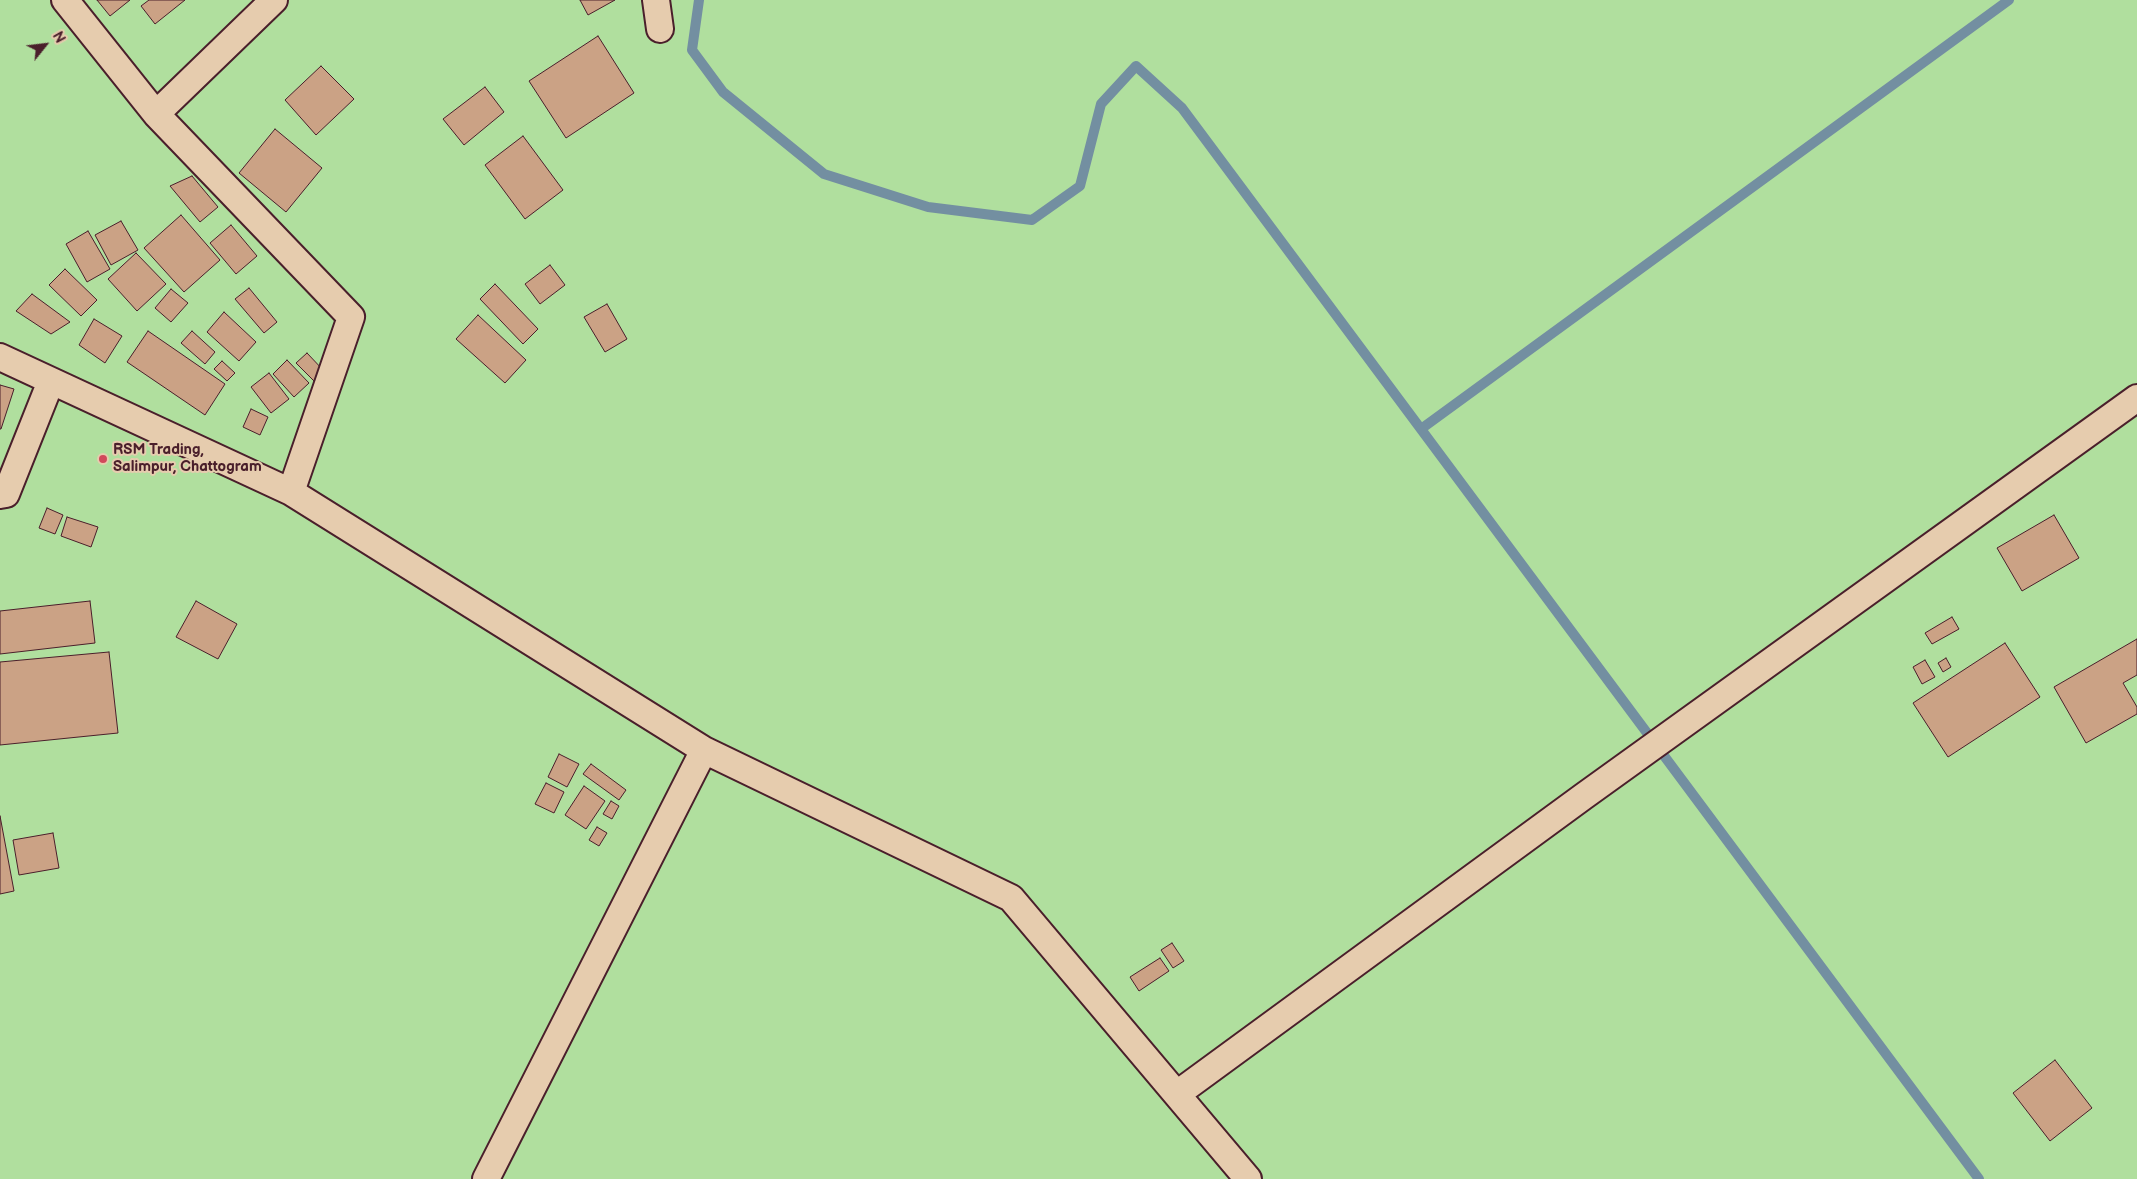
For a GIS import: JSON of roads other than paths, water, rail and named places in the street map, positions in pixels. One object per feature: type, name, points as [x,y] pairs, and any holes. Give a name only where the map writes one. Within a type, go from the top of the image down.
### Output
[{"type":"street","points":[[65,0],[156,114],[351,317],[291,492]]},
{"type":"street","points":[[156,114],[274,0]]},
{"type":"street","points":[[656,0],[660,30]]},
{"type":"street","points":[[0,357],[291,492],[704,750],[1011,898],[1248,1179]]},
{"type":"street","points":[[0,495],[6,494],[51,381]]},
{"type":"street","points":[[1177,1094],[1584,796],[2137,398]]},
{"type":"street","points":[[486,1179],[704,750]]},
{"type":"waterway","points":[[699,0],[692,50],[723,92],[824,174],[928,207],[1032,220],[1080,186],[1101,104],[1136,66],[1182,108],[1979,1179]]},
{"type":"waterway","points":[[1421,429],[2009,0]]},
{"type":"place","name":"RSM Trading, Salimpur, Chattogram","points":[[103,459]]}]
